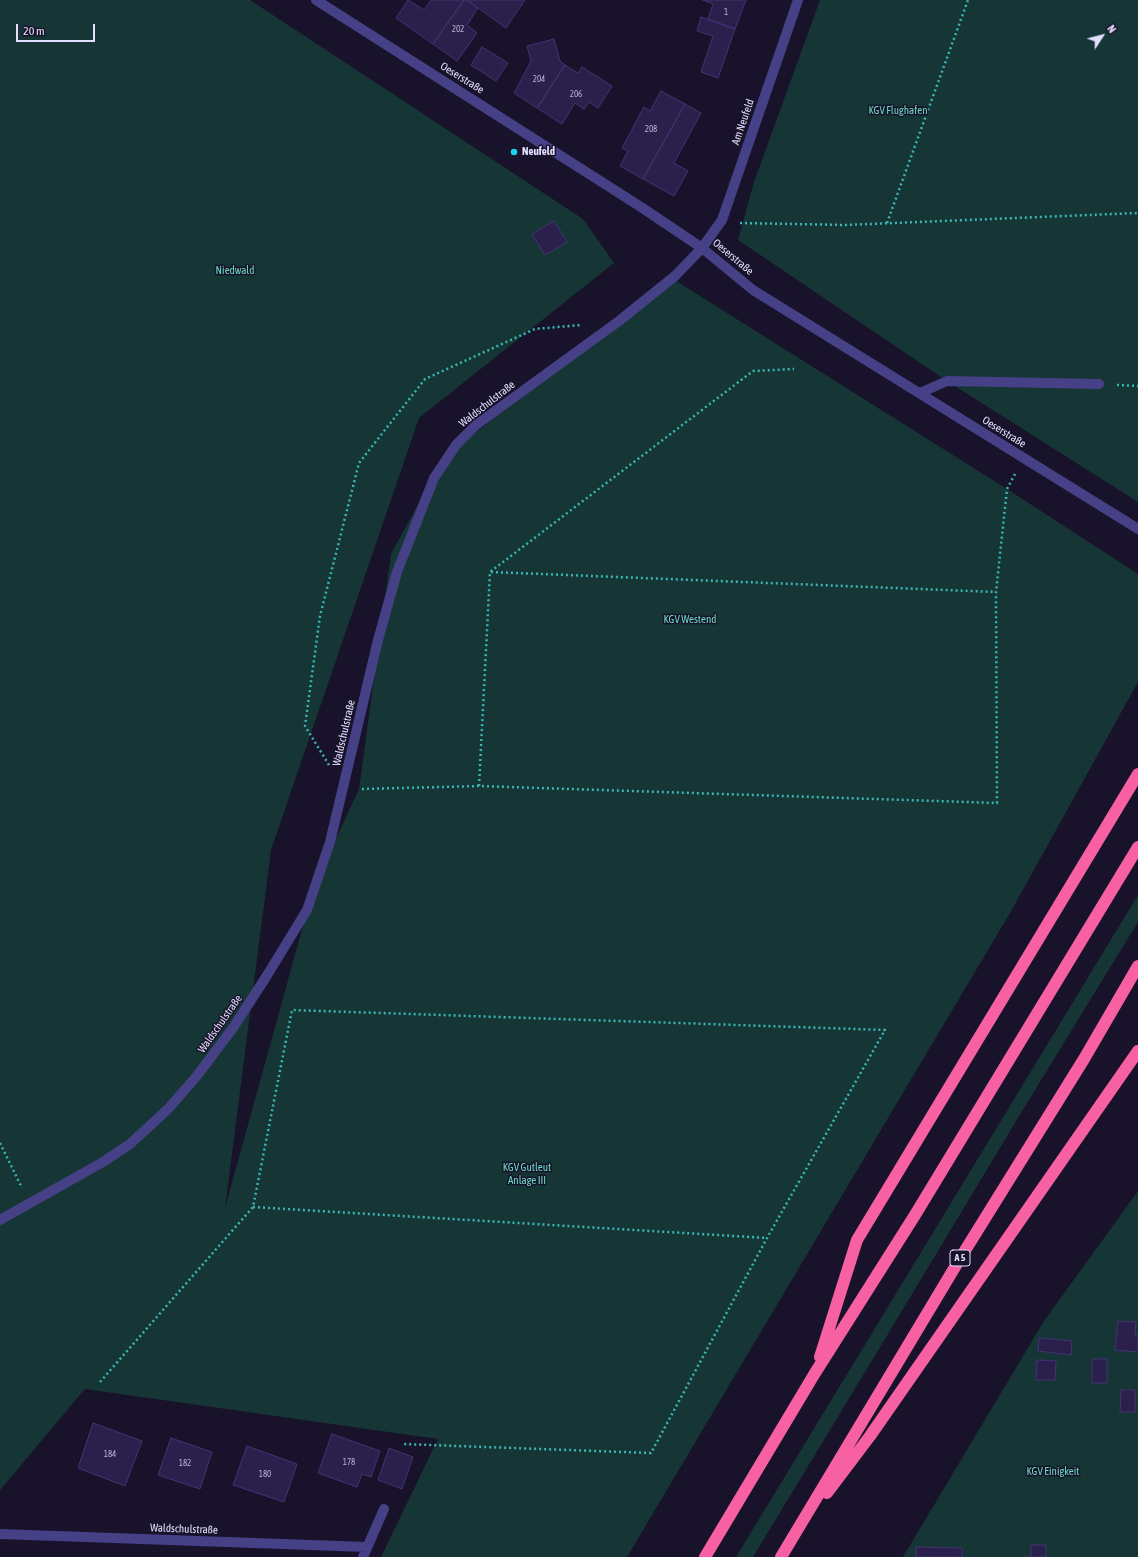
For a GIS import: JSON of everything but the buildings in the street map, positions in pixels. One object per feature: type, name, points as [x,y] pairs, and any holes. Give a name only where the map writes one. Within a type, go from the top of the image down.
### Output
[{"type":"highway","points":[[815,1373],[857,1240],[1138,774]]},
{"type":"highway","points":[[705,1557],[815,1373],[915,1215],[1138,847]]},
{"type":"highway","name":"A 5","points":[[782,1555],[961,1257],[1084,1059],[1138,966]]},
{"type":"highway","name":"A 5","points":[[782,1555],[870,1436],[1138,1051]]},
{"type":"street","name":"Oeserstraße","points":[[316,0],[641,207],[702,248],[753,290],[1138,529]]},
{"type":"street","name":"Am Neufeld","points":[[702,248],[722,220],[798,0]]},
{"type":"street","name":"Waldschulstraße","points":[[0,1220],[103,1162],[130,1144],[168,1109],[233,1028],[307,910],[330,842],[378,640],[397,572],[434,478],[456,445],[476,425],[620,322],[675,276],[702,248]]},
{"type":"street","points":[[920,393],[947,381],[1099,384]]},
{"type":"street","points":[[363,1557],[384,1509]]},
{"type":"street","name":"Waldschulstraße","points":[[0,1534],[367,1547]]},
{"type":"path","points":[[887,223],[968,0]]},
{"type":"path","points":[[722,220],[743,223],[845,225],[1138,213]]},
{"type":"path","points":[[620,322],[535,329],[425,379],[359,463],[320,616],[305,726],[344,788],[358,789],[479,786],[997,803],[996,592],[1007,489],[1024,458]]},
{"type":"path","points":[[479,786],[490,572],[752,371],[794,369]]},
{"type":"path","points":[[490,572],[996,592]]},
{"type":"path","points":[[100,1382],[253,1207],[292,1010],[885,1030],[767,1238],[651,1453],[402,1444]]},
{"type":"path","points":[[0,1143],[30,1204]]},
{"type":"path","points":[[253,1207],[767,1238]]},
{"type":"green space","points":[[0,0],[250,0],[583,219],[614,263],[419,418],[271,850],[225,1208],[314,886],[359,789],[391,554],[444,457],[673,279],[1007,489],[1138,574],[1138,682],[1010,913],[627,1557],[381,1557],[438,1439],[85,1389],[0,1490]]},
{"type":"green space","name":"KGV Flughafen","points":[[820,0],[1138,0],[1138,502],[947,381],[738,240],[754,182]]},
{"type":"green space","points":[[1138,895],[1138,922],[753,1557],[736,1557]]},
{"type":"green space","name":"KGV Einigkeit","points":[[1138,1191],[1138,1557],[903,1557],[1044,1321]]},
{"type":"place","name":"Neufeld","points":[[514,152]]},
{"type":"park label","name":"Niedwald","points":[[235,271]]},
{"type":"park label","name":"KGV Westend","points":[[690,620]]},
{"type":"park label","name":"KGV Gutleut Anlage III","points":[[527,1174]]}]
